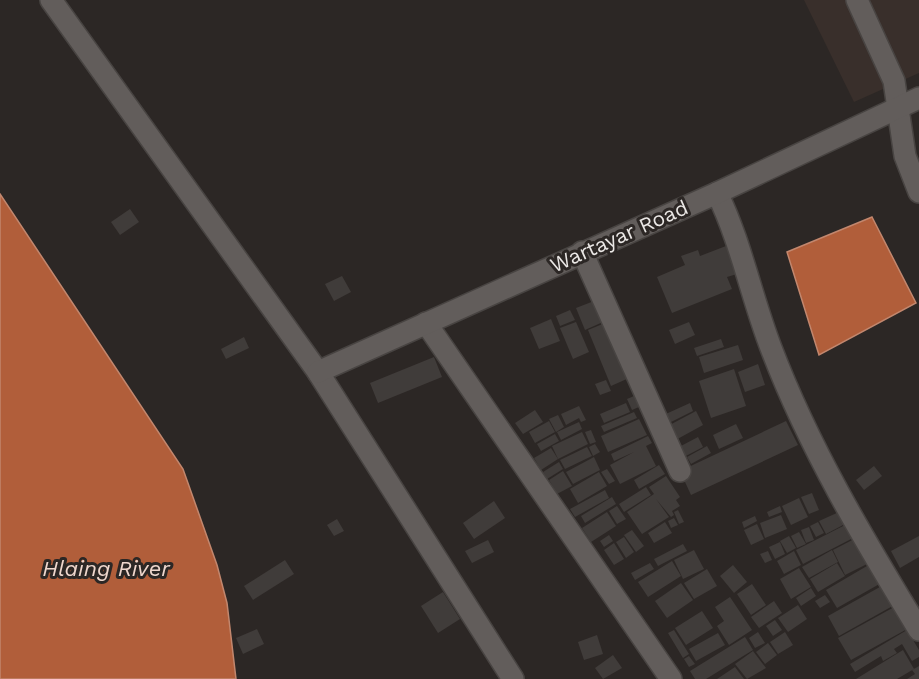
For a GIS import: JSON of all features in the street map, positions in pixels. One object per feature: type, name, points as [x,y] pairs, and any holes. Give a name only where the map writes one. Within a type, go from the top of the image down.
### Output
[{"type":"street","points":[[51,0],[318,372],[513,679]]},
{"type":"street","points":[[857,0],[894,81],[896,109],[905,156],[919,192]]},
{"type":"street","name":"Wartayar Road","points":[[318,372],[717,193],[919,98]]},
{"type":"street","points":[[717,193],[734,227],[770,347],[801,420],[825,471],[919,630]]},
{"type":"street","points":[[582,252],[680,471]]},
{"type":"street","points":[[426,323],[671,679]]},
{"type":"shaded area","points":[[804,0],[919,0],[919,73],[854,102]]},
{"type":"water","name":"Hlaing River","points":[[0,194],[183,469],[217,565],[227,603],[236,679],[0,679]]},
{"type":"water","points":[[872,217],[916,303],[819,355],[787,252]]},
{"type":"building","points":[[130,209],[139,222],[120,235],[111,222]]},
{"type":"building","points":[[726,246],[737,274],[727,277],[732,289],[672,313],[657,277],[685,265],[681,256],[698,250],[700,256]]},
{"type":"building","points":[[342,276],[351,292],[334,301],[325,284]]},
{"type":"building","points":[[594,301],[603,322],[585,330],[576,308]]},
{"type":"building","points":[[570,310],[575,320],[560,326],[556,316]]},
{"type":"building","points":[[551,319],[560,341],[539,349],[530,328]]},
{"type":"building","points":[[576,322],[589,352],[573,359],[560,328]]},
{"type":"building","points":[[689,322],[695,335],[675,344],[669,330]]},
{"type":"building","points":[[605,323],[629,378],[611,386],[588,330]]},
{"type":"building","points":[[244,337],[249,348],[226,359],[221,349]]},
{"type":"building","points":[[721,339],[724,347],[697,356],[694,348]]},
{"type":"building","points":[[738,345],[743,360],[704,373],[699,357]]},
{"type":"building","points":[[434,357],[442,377],[378,403],[370,383]]},
{"type":"building","points":[[758,364],[765,385],[745,392],[738,372]]},
{"type":"building","points":[[734,369],[746,406],[711,418],[699,381]]},
{"type":"building","points":[[606,380],[611,391],[600,395],[595,384]]},
{"type":"building","points":[[634,396],[639,407],[632,410],[627,399]]},
{"type":"building","points":[[626,403],[630,412],[604,423],[600,414]]},
{"type":"building","points":[[690,403],[693,411],[661,427],[657,418]]},
{"type":"building","points":[[579,406],[586,420],[581,422],[579,418],[566,425],[561,414]]},
{"type":"building","points":[[535,410],[543,422],[523,434],[515,423]]},
{"type":"building","points":[[696,411],[703,425],[672,442],[664,428]]},
{"type":"building","points":[[634,412],[637,418],[604,432],[601,426]]},
{"type":"building","points":[[558,415],[564,427],[556,432],[549,419]]},
{"type":"building","points":[[639,419],[647,435],[608,452],[601,436]]},
{"type":"building","points":[[549,421],[555,432],[535,443],[529,432]]},
{"type":"building","points":[[786,421],[798,445],[691,495],[680,471]]},
{"type":"building","points":[[579,422],[582,429],[561,440],[557,432]]},
{"type":"building","points":[[736,424],[743,438],[719,449],[713,435]]},
{"type":"building","points":[[591,430],[596,442],[590,444],[585,432]]},
{"type":"building","points":[[582,432],[588,444],[558,459],[552,446]]},
{"type":"building","points":[[555,434],[559,441],[541,451],[537,444]]},
{"type":"building","points":[[648,436],[652,443],[646,446],[656,466],[620,484],[610,465],[634,452],[614,461],[611,454]]},
{"type":"building","points":[[698,437],[703,447],[684,457],[679,447]]},
{"type":"building","points":[[595,444],[600,452],[593,456],[589,447]]},
{"type":"building","points":[[707,446],[711,453],[691,464],[687,457]]},
{"type":"building","points":[[587,447],[592,456],[565,469],[560,460]]},
{"type":"building","points":[[551,448],[558,459],[541,470],[534,458]]},
{"type":"building","points":[[594,457],[600,470],[573,484],[566,472]]},
{"type":"building","points":[[559,462],[563,469],[547,479],[543,472]]},
{"type":"building","points":[[659,465],[665,474],[639,489],[634,480]]},
{"type":"building","points":[[874,466],[882,476],[864,490],[856,480]]},
{"type":"building","points":[[607,469],[615,481],[609,484],[601,472]]},
{"type":"building","points":[[563,471],[572,486],[557,494],[549,480]]},
{"type":"building","points":[[599,472],[607,486],[578,503],[570,489]]},
{"type":"building","points":[[666,476],[680,497],[676,500],[680,506],[672,511],[674,515],[671,517],[656,499],[669,517],[642,534],[627,512],[654,494],[649,487]]},
{"type":"building","points":[[646,487],[651,495],[624,512],[619,504]]},
{"type":"building","points":[[605,490],[609,498],[575,517],[570,509]]},
{"type":"building","points":[[812,493],[819,510],[809,514],[801,497]]},
{"type":"building","points":[[612,497],[616,504],[585,523],[581,516]]},
{"type":"building","points":[[799,498],[808,517],[791,525],[782,506]]},
{"type":"building","points":[[494,501],[505,518],[474,539],[463,523]]},
{"type":"building","points":[[617,506],[626,519],[617,524],[609,511]]},
{"type":"building","points":[[780,506],[782,512],[769,517],[767,512]]},
{"type":"building","points":[[678,510],[684,522],[679,524],[674,512]]},
{"type":"building","points":[[607,512],[616,526],[591,542],[582,528]]},
{"type":"building","points":[[839,512],[845,524],[826,534],[819,521]]},
{"type":"building","points":[[781,515],[787,529],[765,538],[760,523]]},
{"type":"building","points":[[755,516],[757,521],[744,528],[742,522]]},
{"type":"building","points":[[674,518],[678,525],[671,528],[668,521]]},
{"type":"building","points":[[337,519],[344,531],[334,536],[327,525]]},
{"type":"building","points":[[665,522],[672,533],[654,543],[648,533]]},
{"type":"building","points":[[818,522],[824,533],[816,537],[810,526]]},
{"type":"building","points":[[757,524],[764,539],[751,545],[744,530]]},
{"type":"building","points":[[847,524],[855,537],[803,564],[796,550]]},
{"type":"building","points":[[809,527],[814,540],[806,543],[801,530]]},
{"type":"building","points":[[632,530],[644,546],[636,552],[624,535]]},
{"type":"building","points":[[799,532],[806,544],[797,548],[791,536]]},
{"type":"building","points":[[609,535],[613,541],[604,547],[600,541]]},
{"type":"building","points":[[789,536],[796,548],[787,553],[780,541]]},
{"type":"building","points":[[919,536],[919,557],[900,568],[891,551]]},
{"type":"building","points":[[624,537],[634,552],[626,558],[616,542]]},
{"type":"building","points":[[858,537],[871,562],[845,575],[833,550]]},
{"type":"building","points":[[488,540],[494,552],[472,563],[465,551]]},
{"type":"building","points":[[780,542],[785,554],[775,559],[769,547]]},
{"type":"building","points":[[614,543],[624,559],[614,565],[604,550]]},
{"type":"building","points":[[683,544],[687,551],[658,566],[654,559]]},
{"type":"building","points":[[694,550],[704,569],[683,579],[674,560]]},
{"type":"building","points":[[832,550],[838,562],[809,578],[802,567]]},
{"type":"building","points":[[768,551],[772,560],[765,563],[760,554]]},
{"type":"building","points":[[794,551],[801,565],[784,574],[777,561]]},
{"type":"building","points":[[285,560],[294,574],[253,600],[244,586]]},
{"type":"building","points":[[672,561],[681,576],[648,597],[638,582]]},
{"type":"building","points":[[650,563],[654,569],[635,580],[631,573]]},
{"type":"building","points":[[837,563],[845,576],[818,592],[810,579]]},
{"type":"building","points":[[872,563],[883,582],[837,608],[826,590]]},
{"type":"building","points":[[733,565],[747,582],[734,593],[720,576]]},
{"type":"building","points":[[799,568],[811,587],[791,599],[780,579]]},
{"type":"building","points":[[707,569],[717,586],[694,599],[684,583]]},
{"type":"building","points":[[681,583],[693,600],[667,618],[655,601]]},
{"type":"building","points":[[887,583],[898,603],[839,636],[828,616]]},
{"type":"building","points":[[752,584],[766,605],[751,615],[737,594]]},
{"type":"building","points":[[811,588],[816,596],[801,606],[796,598]]},
{"type":"building","points":[[443,592],[460,619],[438,633],[421,606]]},
{"type":"building","points":[[825,595],[830,602],[820,608],[815,601]]},
{"type":"building","points":[[730,597],[752,630],[729,645],[717,626],[724,621],[715,607]]},
{"type":"building","points":[[774,601],[782,613],[759,628],[751,617]]},
{"type":"building","points":[[798,605],[807,619],[788,632],[778,618]]},
{"type":"building","points":[[896,606],[909,628],[851,660],[838,638]]},
{"type":"building","points":[[702,611],[713,628],[686,645],[675,628]]},
{"type":"building","points":[[775,620],[782,630],[773,636],[766,626]]},
{"type":"building","points":[[257,629],[264,644],[243,654],[236,638]]},
{"type":"building","points":[[674,630],[689,654],[683,658],[668,633]]},
{"type":"building","points":[[907,630],[919,650],[919,657],[912,661],[902,644],[894,649],[897,653],[883,661],[881,656],[855,672],[850,664]]},
{"type":"building","points":[[758,632],[765,643],[755,648],[749,638]]},
{"type":"building","points":[[785,632],[793,645],[778,654],[770,642]]},
{"type":"building","points":[[718,633],[725,645],[696,661],[689,649]]},
{"type":"building","points":[[597,635],[603,654],[584,660],[578,642]]},
{"type":"building","points":[[745,637],[753,650],[706,679],[695,679],[690,671]]},
{"type":"building","points":[[768,643],[777,655],[765,664],[756,652]]},
{"type":"building","points":[[903,650],[914,669],[897,679],[856,679]]},
{"type":"building","points":[[753,651],[766,668],[747,679],[735,664]]},
{"type":"building","points":[[613,655],[622,668],[603,679],[595,668]]},
{"type":"building","points":[[689,656],[695,664],[689,667],[684,659]]},
{"type":"building","points":[[919,666],[919,679],[907,679],[915,674],[912,670]]},
{"type":"building","points":[[735,667],[744,679],[717,679]]}]
